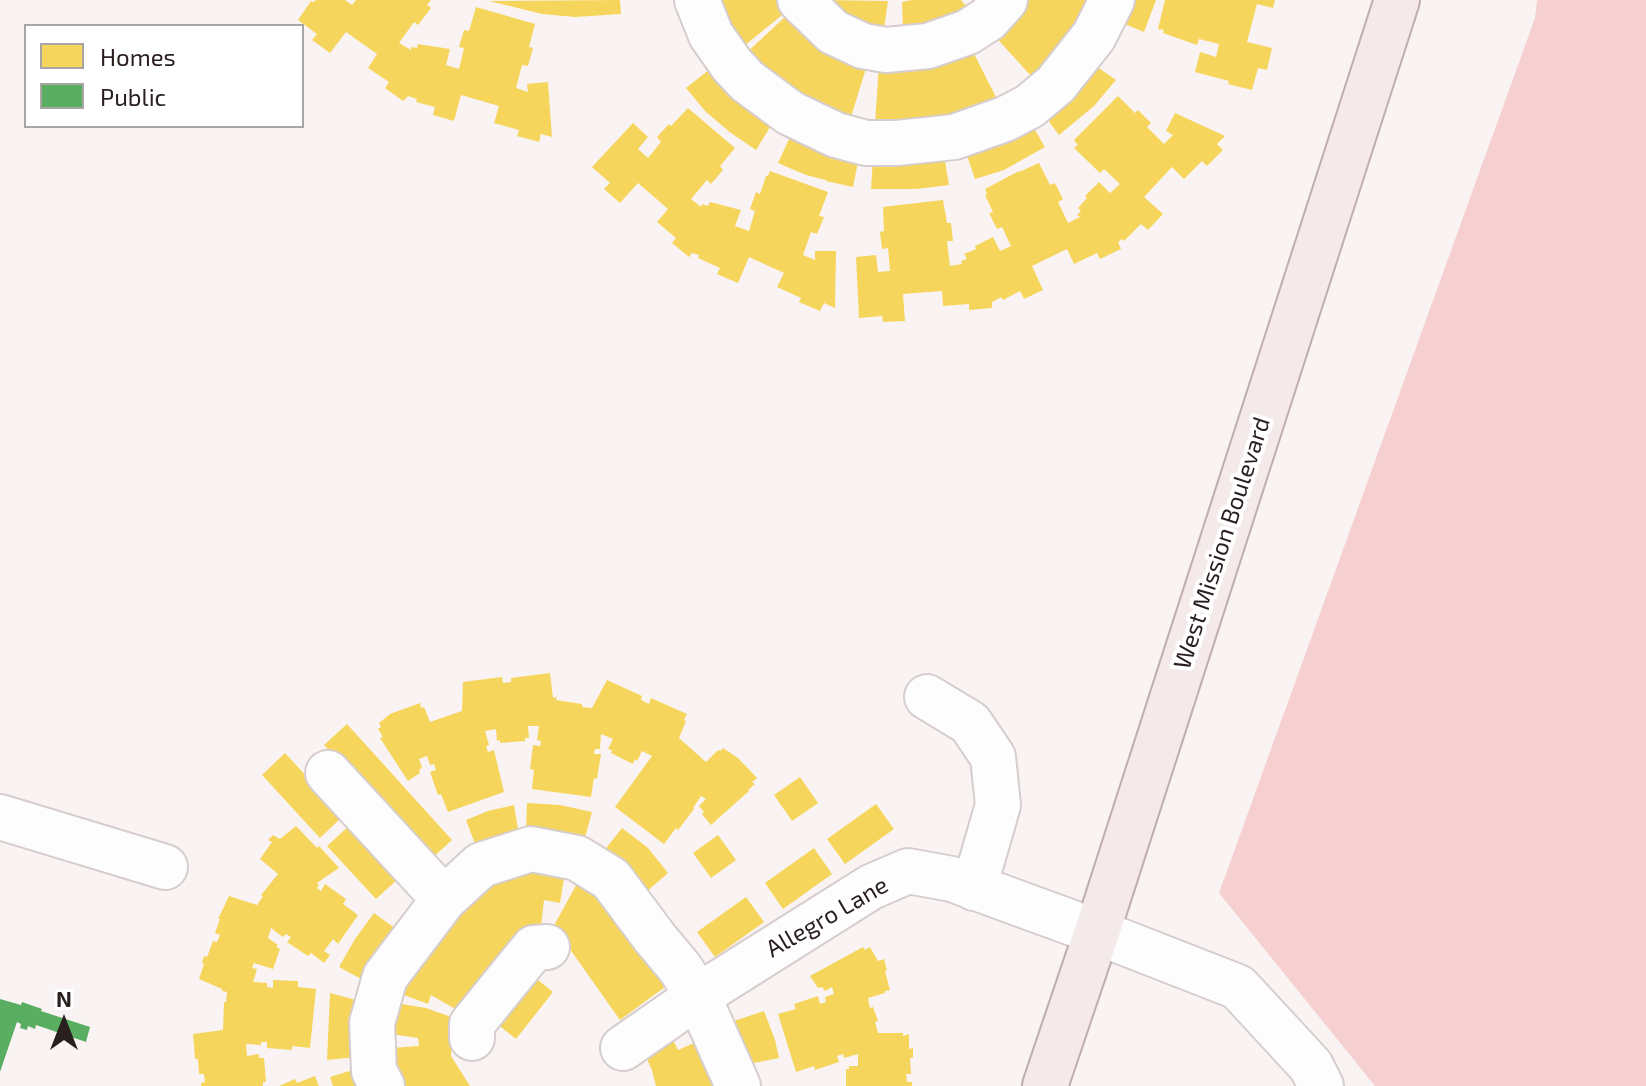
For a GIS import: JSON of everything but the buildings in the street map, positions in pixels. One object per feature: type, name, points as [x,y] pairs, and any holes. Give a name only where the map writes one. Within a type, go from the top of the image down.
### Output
[{"type":"main road","name":"West Mission Boulevard","points":[[1045,1086],[1397,0]]},
{"type":"street","points":[[697,0],[711,35],[732,65],[747,81],[790,113],[836,135],[866,143],[897,143],[954,137],[1005,119],[1030,106],[1056,84],[1094,36],[1112,0]]},
{"type":"street","points":[[800,0],[833,32],[863,46],[886,50],[928,46],[968,32],[988,19],[1005,0]]},
{"type":"street","points":[[927,697],[970,723],[993,757],[998,805],[974,888]]},
{"type":"street","points":[[328,773],[444,899]]},
{"type":"street","points":[[0,817],[165,867]]},
{"type":"street","points":[[382,1086],[374,1071],[372,1023],[385,977],[444,899],[481,865],[531,849],[577,858],[611,879],[698,996],[738,1086]]},
{"type":"street","name":"Allegro Lane","points":[[623,1048],[698,996],[871,887],[908,871],[952,879],[1238,987],[1311,1066],[1321,1086]]},
{"type":"street","points":[[472,1038],[472,1024],[523,961],[534,948],[547,947]]},
{"type":"shaded area","points":[[1537,0],[1646,0],[1646,1086],[1375,1086],[1219,893],[1535,18]]}]
